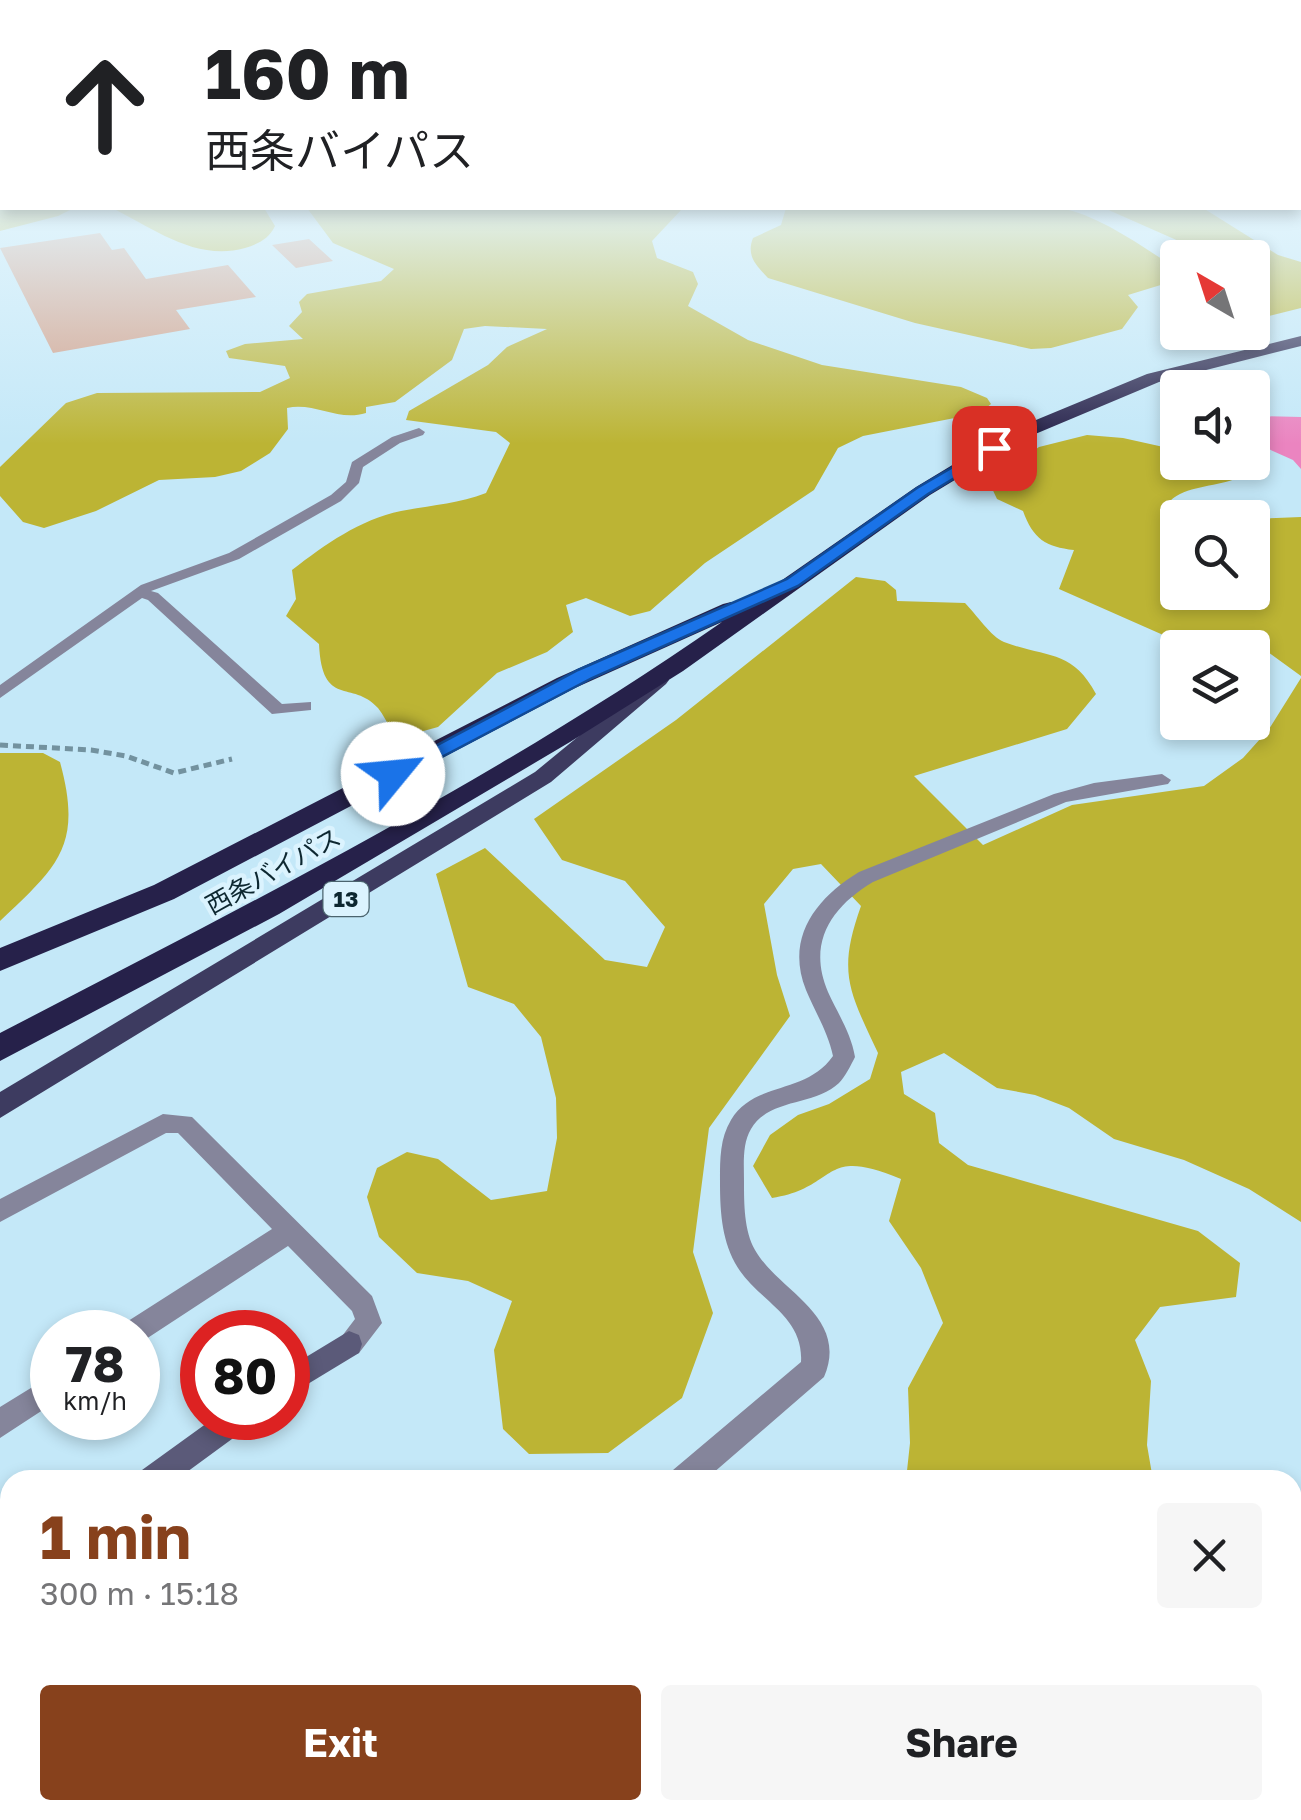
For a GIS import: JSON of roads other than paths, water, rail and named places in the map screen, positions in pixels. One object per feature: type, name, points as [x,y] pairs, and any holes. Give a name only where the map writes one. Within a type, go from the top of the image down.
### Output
[{"type":"highway","name":"西条バイパス","points":[[0,1048],[268,906],[561,737],[674,666],[940,480],[1056,415],[1152,378],[1301,342]]},
{"type":"highway","points":[[0,960],[164,892],[566,683],[792,582]]},
{"type":"main road","name":"13","points":[[0,1106],[543,776],[674,666]]},
{"type":"street","points":[[0,693],[138,594],[234,556],[336,498],[352,484],[357,464],[396,440],[419,432]]},
{"type":"street","points":[[138,594],[153,596],[278,710],[305,706]]},
{"type":"street","points":[[694,1470],[814,1368],[814,1335],[804,1315],[758,1274],[740,1248],[729,1159],[742,1119],[766,1101],[831,1077],[844,1057],[812,977],[811,938],[822,910],[866,877],[1060,798],[1162,780]]},
{"type":"street","points":[[0,1211],[163,1123],[184,1124],[363,1304],[368,1323],[349,1344],[310,1369]]},
{"type":"street","points":[[160,1315],[290,1230]]},
{"type":"street","points":[[0,1424],[30,1403]]},
{"type":"street","points":[[166,1470],[207,1440]]}]
